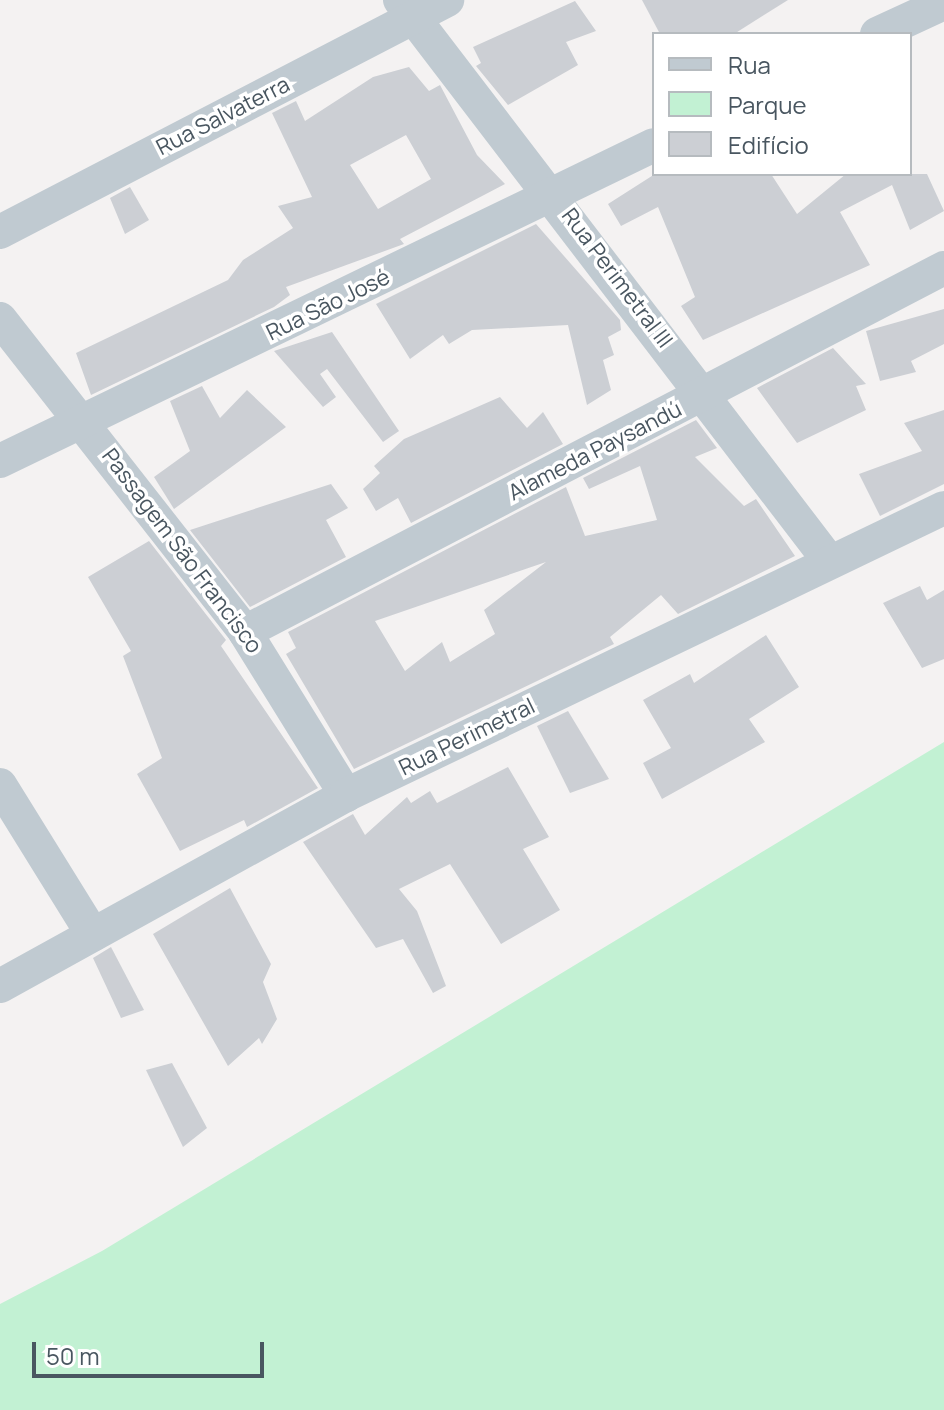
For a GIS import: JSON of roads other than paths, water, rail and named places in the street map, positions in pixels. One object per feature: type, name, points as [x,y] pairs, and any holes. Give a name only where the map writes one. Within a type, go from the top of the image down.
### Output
[{"type":"street","name":"Rua Salvaterra","points":[[0,232],[406,8],[447,0]]},
{"type":"street","points":[[885,20],[944,3]]},
{"type":"street","name":"Rua Perimetral III","points":[[406,8],[554,195],[829,561]]},
{"type":"street","name":"Rua São José","points":[[0,461],[86,423],[652,146]]},
{"type":"street","name":"Alameda Paysandú","points":[[245,632],[944,268]]},
{"type":"street","name":"Passagem São Francisco","points":[[0,319],[86,423],[245,632],[346,795]]},
{"type":"street","name":"Rua Perimetral","points":[[0,986],[346,795],[944,508]]},
{"type":"street","points":[[0,785],[93,935]]}]
